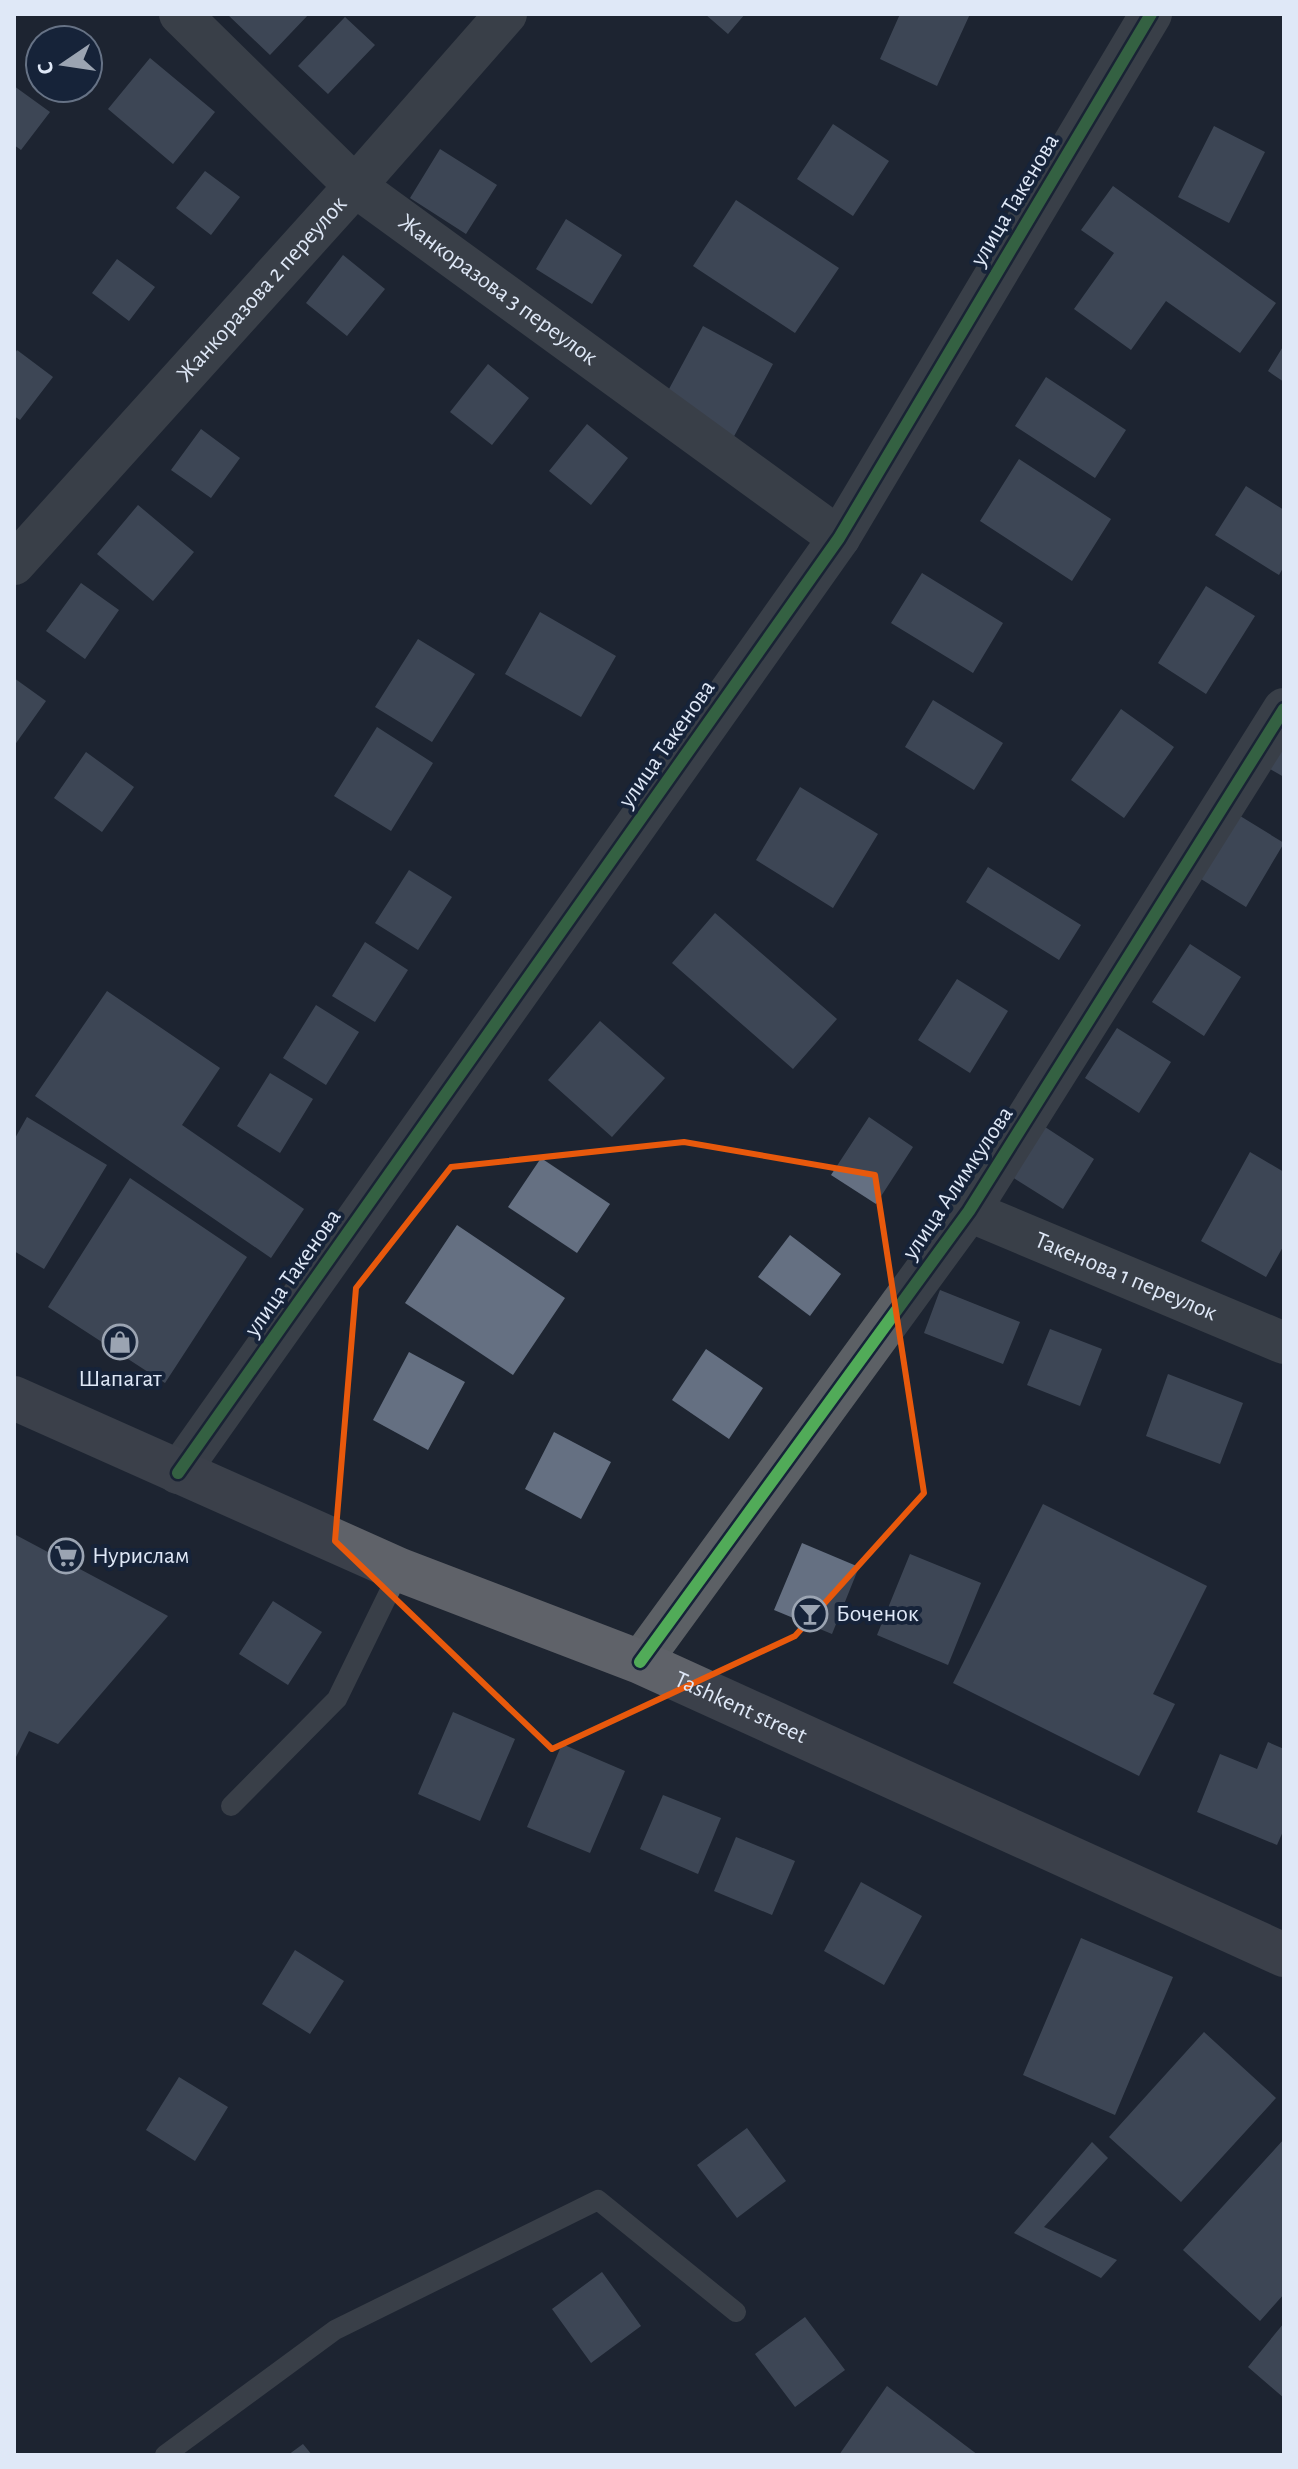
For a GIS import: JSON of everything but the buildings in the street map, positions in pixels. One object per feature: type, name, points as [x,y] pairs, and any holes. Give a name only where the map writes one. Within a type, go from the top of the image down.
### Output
[{"type":"main road","name":"Tashkent street","points":[[14,1398],[400,1570],[640,1662],[1284,1955]]},
{"type":"street","name":"Жанкоразова 3 переулок","points":[[180,14],[355,186],[839,538]]},
{"type":"street","name":"Жанкоразова 2 переулок","points":[[14,564],[506,14]]},
{"type":"street","name":"улица Такенова","points":[[178,1473],[839,538],[1151,14]]},
{"type":"street","name":"улица Алимкулова","points":[[640,1662],[969,1211],[1284,709]]},
{"type":"street","name":"Такенова 1 переулок","points":[[969,1211],[1284,1343]]},
{"type":"lane","points":[[231,1806],[337,1699],[400,1570]]},
{"type":"lane","points":[[165,2455],[335,2330],[598,2200],[736,2312]]},
{"type":"highlighted area","points":[[684,1142],[875,1175],[924,1493],[795,1636],[552,1749],[335,1541],[356,1288],[451,1167]]},
{"type":"cycle path","points":[[178,1473],[839,538],[1151,14]]},
{"type":"cycle path","points":[[640,1662],[969,1211],[1284,709]]},
{"type":"place","name":"Шапагат","points":[[120,1342]]},
{"type":"place","name":"Нурислам","points":[[66,1556]]},
{"type":"place","name":"Боченок","points":[[810,1614]]}]
